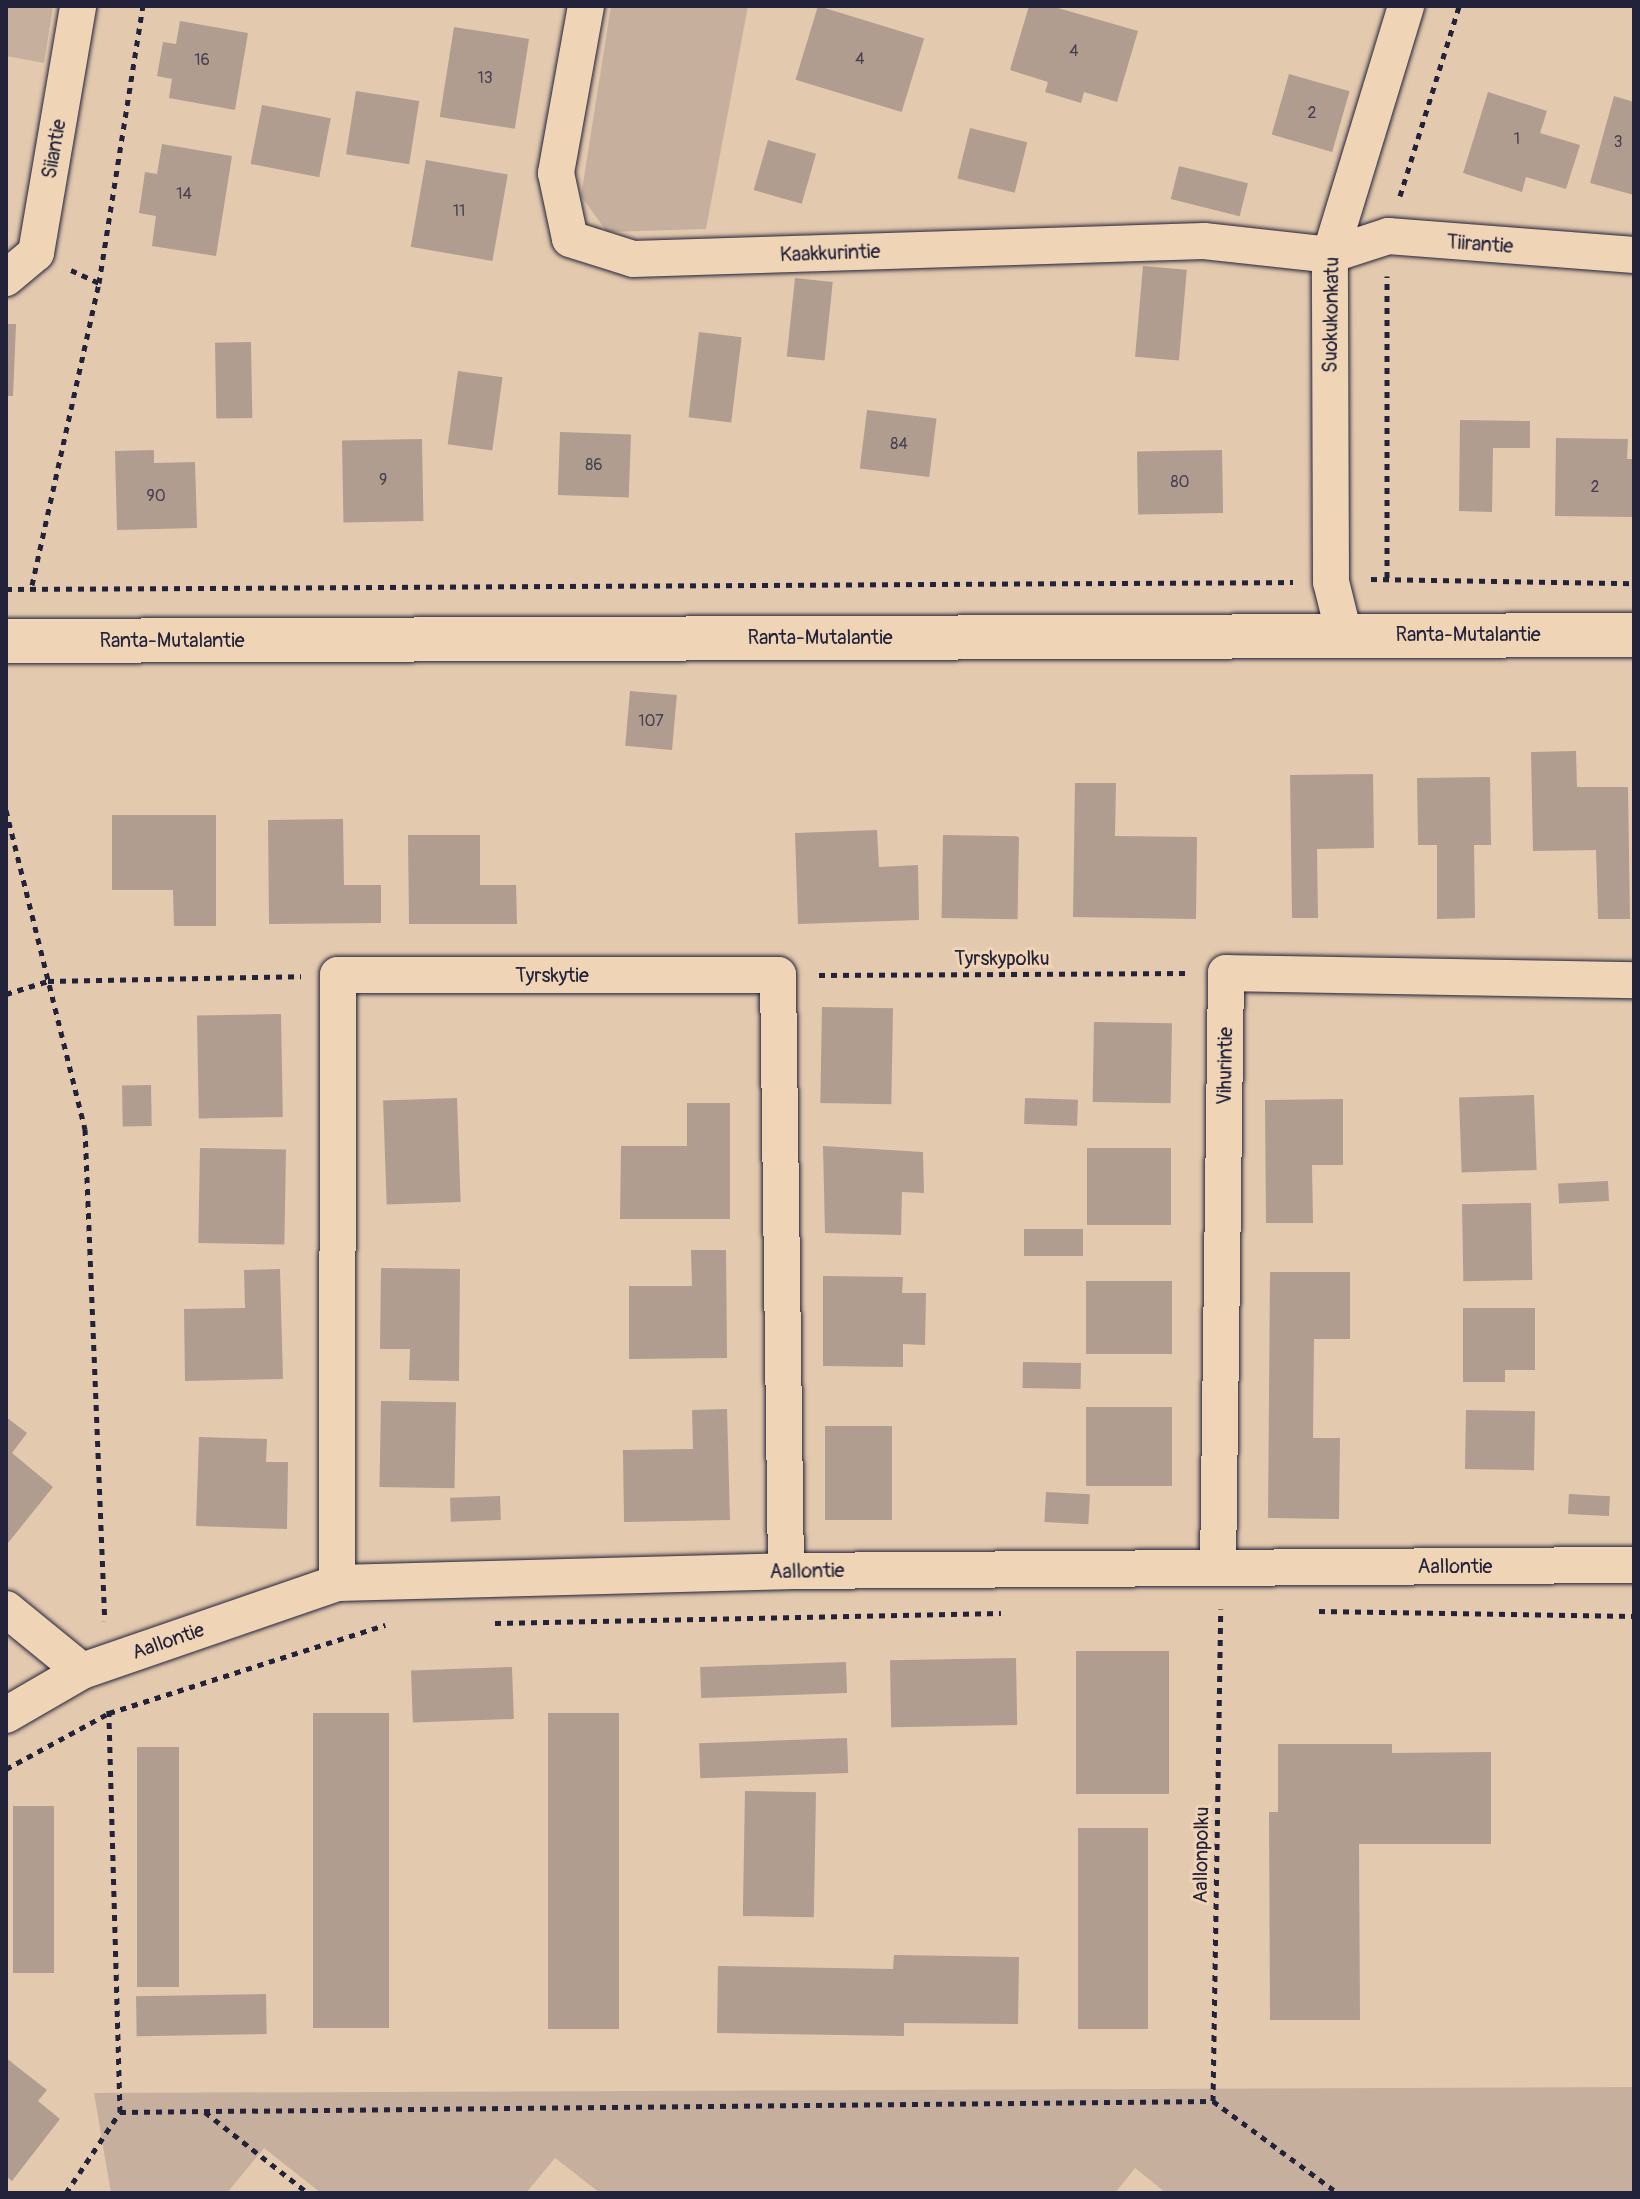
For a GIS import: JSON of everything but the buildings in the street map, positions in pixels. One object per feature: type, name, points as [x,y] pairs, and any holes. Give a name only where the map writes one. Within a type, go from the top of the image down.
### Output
[{"type":"street","name":"Siiantie","points":[[6,278],[36,253],[78,6]]},
{"type":"street","name":"Kaakkurintie","points":[[586,6],[556,173],[570,239],[633,259],[1204,241],[1330,255]]},
{"type":"street","name":"Suokukonkatu","points":[[1344,634],[1331,582],[1330,255],[1406,6]]},
{"type":"street","name":"Tiirantie","points":[[1330,255],[1388,236],[1634,255]]},
{"type":"street","name":"Ranta-Mutalantie","points":[[6,641],[1634,635]]},
{"type":"street","points":[[1226,973],[1634,980]]},
{"type":"street","name":"Vihurintie","points":[[1218,1568],[1226,973]]},
{"type":"street","points":[[337,1583],[338,975]]},
{"type":"street","name":"Tyrskytie","points":[[338,975],[778,975]]},
{"type":"street","points":[[778,975],[786,1571]]},
{"type":"street","name":"Aallontie","points":[[6,1715],[94,1667],[337,1583],[786,1571],[1634,1565]]},
{"type":"street","points":[[6,1609],[94,1667]]},
{"type":"path","points":[[32,585],[99,283],[143,6]]},
{"type":"path","points":[[1387,578],[1388,236],[1459,6]]},
{"type":"path","points":[[6,589],[32,585],[1331,582],[1387,578],[1634,583]]},
{"type":"path","points":[[6,810],[85,1129],[94,1667],[109,1713],[120,2112],[66,2193]]},
{"type":"path","name":"Tyrskypolku","points":[[778,975],[1226,973]]},
{"type":"path","points":[[6,994],[48,981],[338,975]]},
{"type":"path","name":"Aallonpolku","points":[[1213,2101],[1221,1609]]},
{"type":"path","points":[[1205,1610],[1235,1610]]},
{"type":"path","points":[[1312,1611],[1634,1616]]},
{"type":"path","points":[[492,1623],[1015,1613]]},
{"type":"path","points":[[6,1769],[109,1713],[381,1625],[397,1625]]},
{"type":"path","points":[[120,2112],[1213,2101],[1338,2193]]},
{"type":"path","points":[[204,2111],[308,2193]]},
{"type":"shaded area","points":[[6,6],[53,6],[44,63],[6,56]]},
{"type":"shaded area","points":[[611,6],[748,6],[706,229],[607,232],[581,196]]},
{"type":"shaded area","points":[[1634,2087],[1634,2193],[1166,2193],[1135,2168],[1115,2193],[600,2193],[555,2158],[526,2193],[321,2193],[264,2148],[227,2193],[111,2193],[94,2093]]}]
